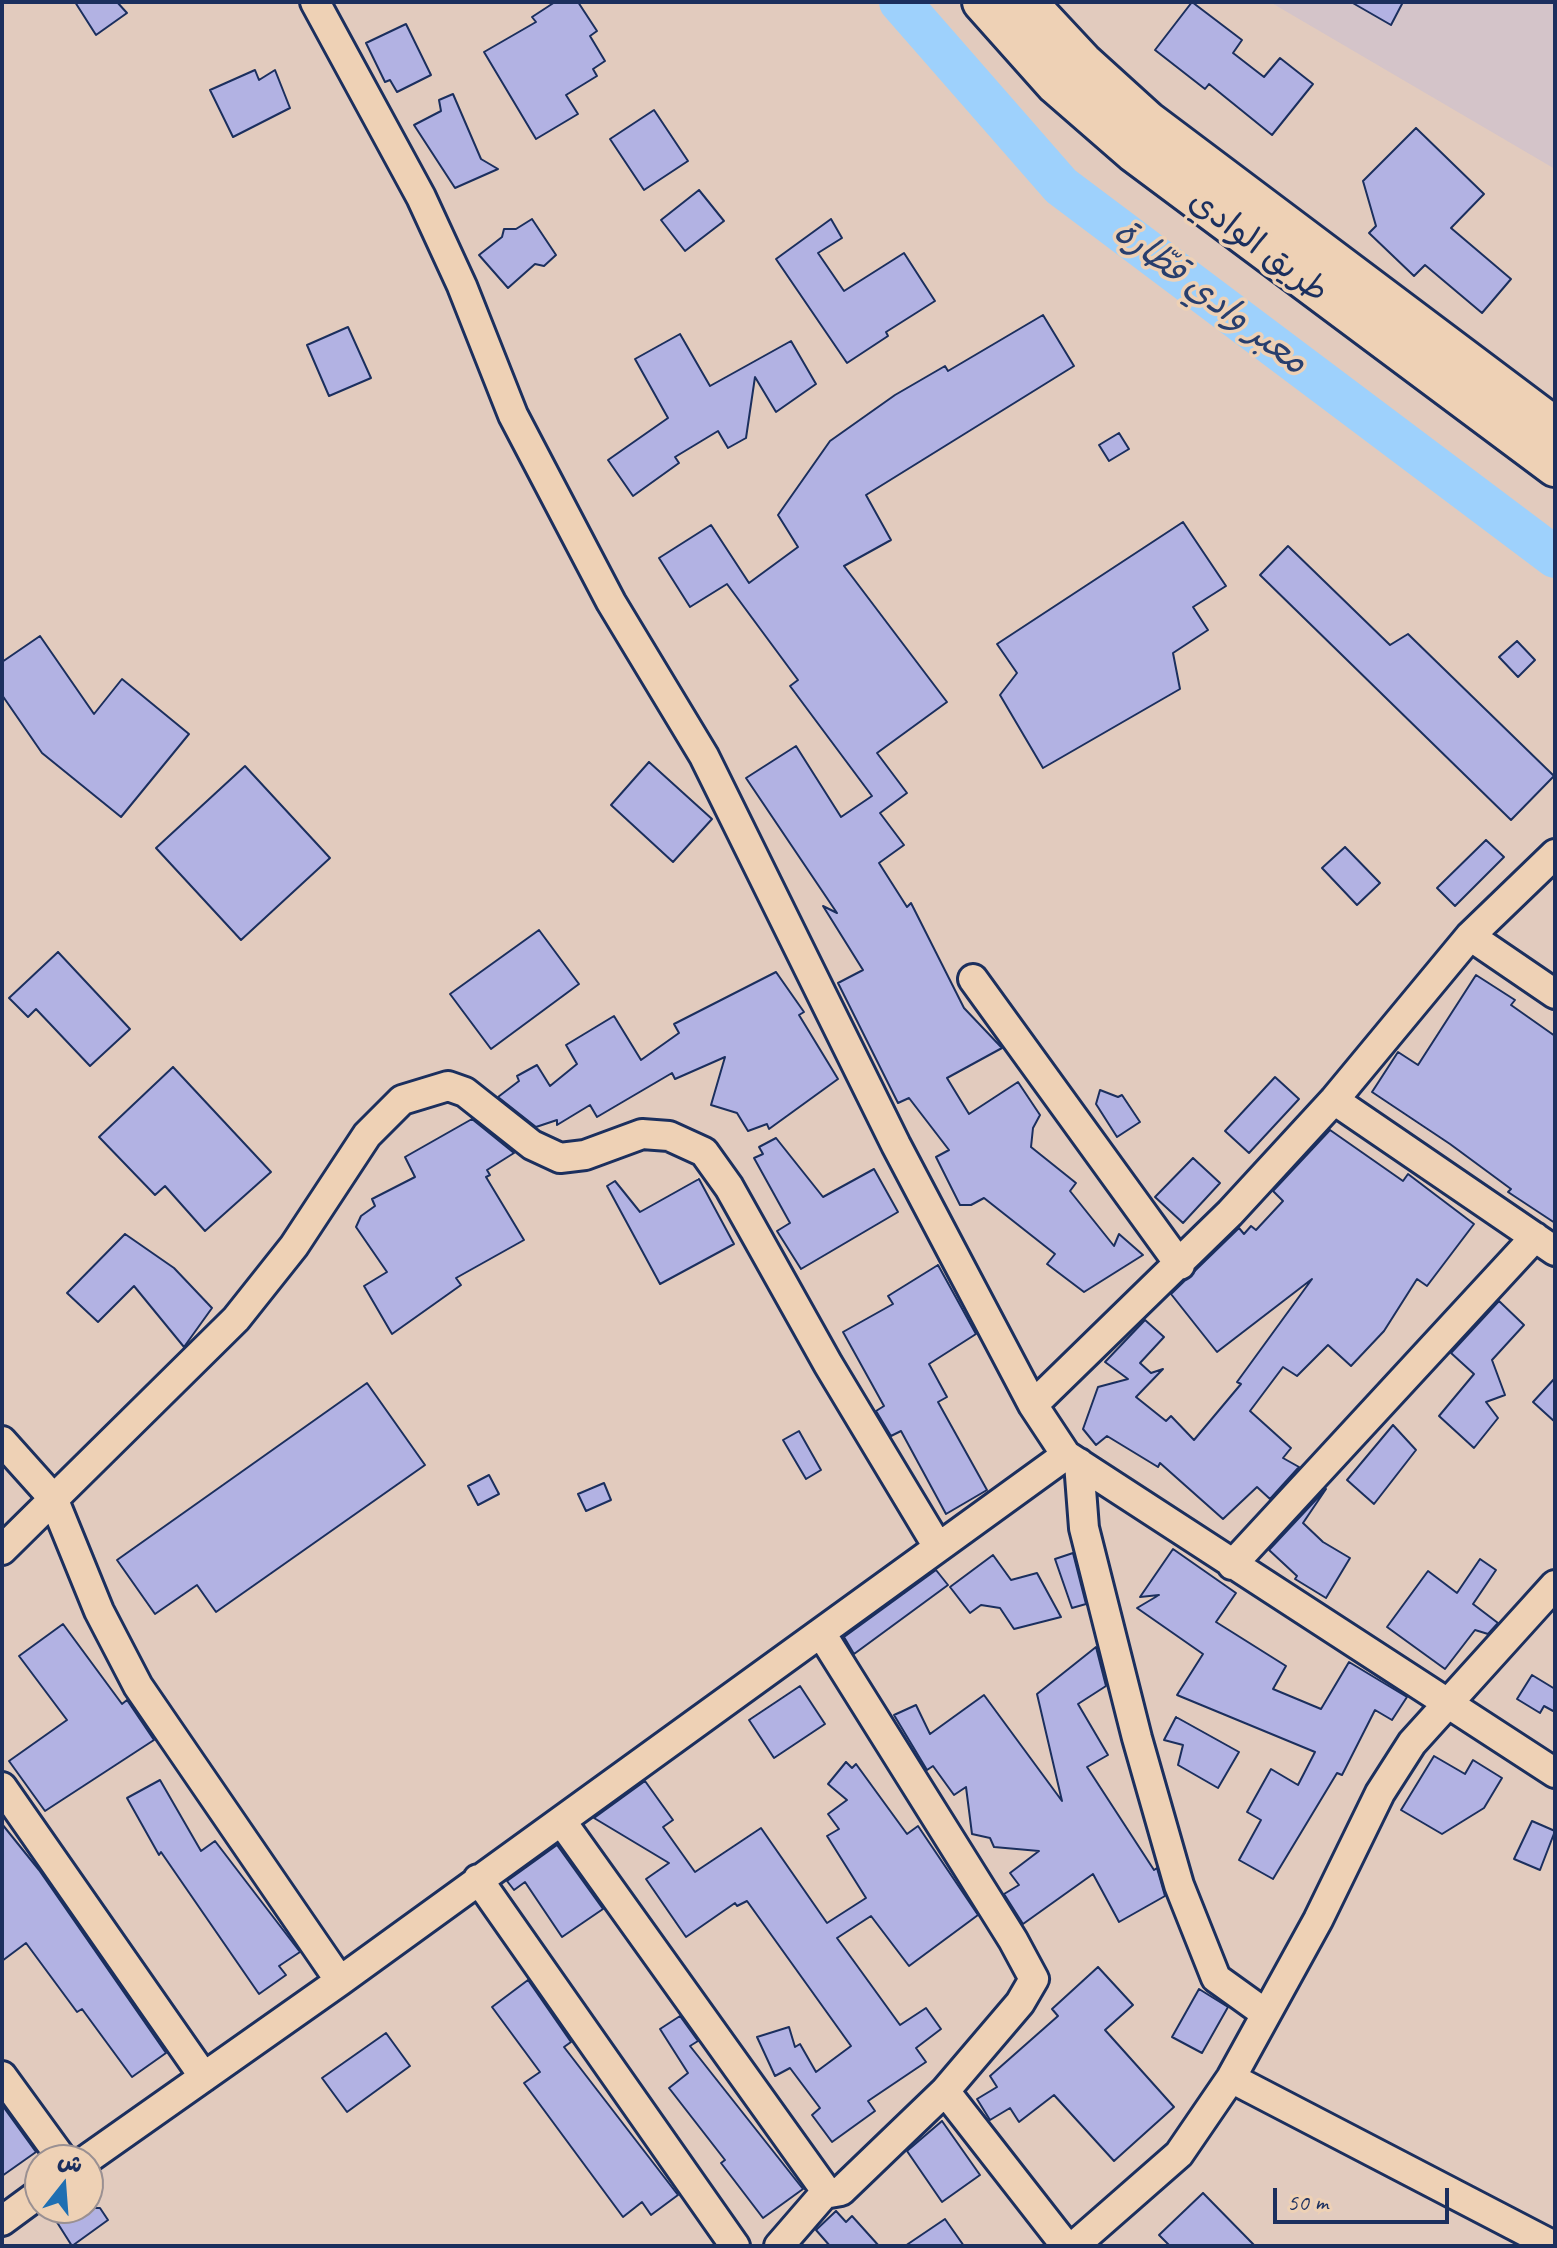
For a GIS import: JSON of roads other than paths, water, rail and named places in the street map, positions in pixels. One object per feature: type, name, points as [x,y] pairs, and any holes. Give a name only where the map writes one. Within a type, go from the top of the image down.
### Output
[{"type":"main road","name":"طريق الوادي","points":[[982,2],[1056,85],[1133,152],[1555,467]]},
{"type":"main road","name":"طريق الوادي","points":[[1027,2],[1083,62],[1148,121],[1555,427]]},
{"type":"street","points":[[315,2],[421,197],[462,286],[513,415],[611,602],[704,756],[889,1131],[1033,1405],[1072,1459],[1555,1773]]},
{"type":"street","points":[[1033,1405],[1180,1265],[1334,1100],[1470,936],[1555,854]]},
{"type":"street","points":[[1470,936],[1555,994]]},
{"type":"street","points":[[973,979],[1180,1265]]},
{"type":"street","points":[[2,1550],[236,1319],[294,1246],[367,1135],[402,1100],[448,1086],[465,1092],[532,1145],[560,1158],[585,1155],[642,1134],[669,1136],[704,1152],[729,1187],[828,1364],[938,1547]]},
{"type":"street","points":[[1232,1565],[1545,1244],[1334,1100]]},
{"type":"street","points":[[2,1441],[53,1498],[99,1611],[138,1686],[340,1981]]},
{"type":"street","points":[[104,2147],[562,1822],[938,1547],[1072,1459]]},
{"type":"street","points":[[1072,1459],[1084,1528],[1179,1885],[1216,1978],[1266,2014]]},
{"type":"street","points":[[1074,2246],[1179,2154],[1231,2078],[1380,1793],[1412,1743],[1555,1585]]},
{"type":"street","points":[[821,1633],[1005,1926],[1034,1979],[1020,2003],[945,2091],[841,2191],[824,2194]]},
{"type":"street","points":[[2,1787],[204,2077]]},
{"type":"street","points":[[562,1822],[826,2191],[779,2246]]},
{"type":"street","points":[[478,1879],[735,2246]]},
{"type":"street","points":[[2,2076],[51,2144]]},
{"type":"street","points":[[1231,2078],[1554,2246]]},
{"type":"street","points":[[945,2091],[1066,2246]]},
{"type":"street","points":[[2,2221],[24,2205]]},
{"type":"waterway","name":"معبر وادي قطّارة","points":[[900,2],[1061,186],[1555,557]]}]
